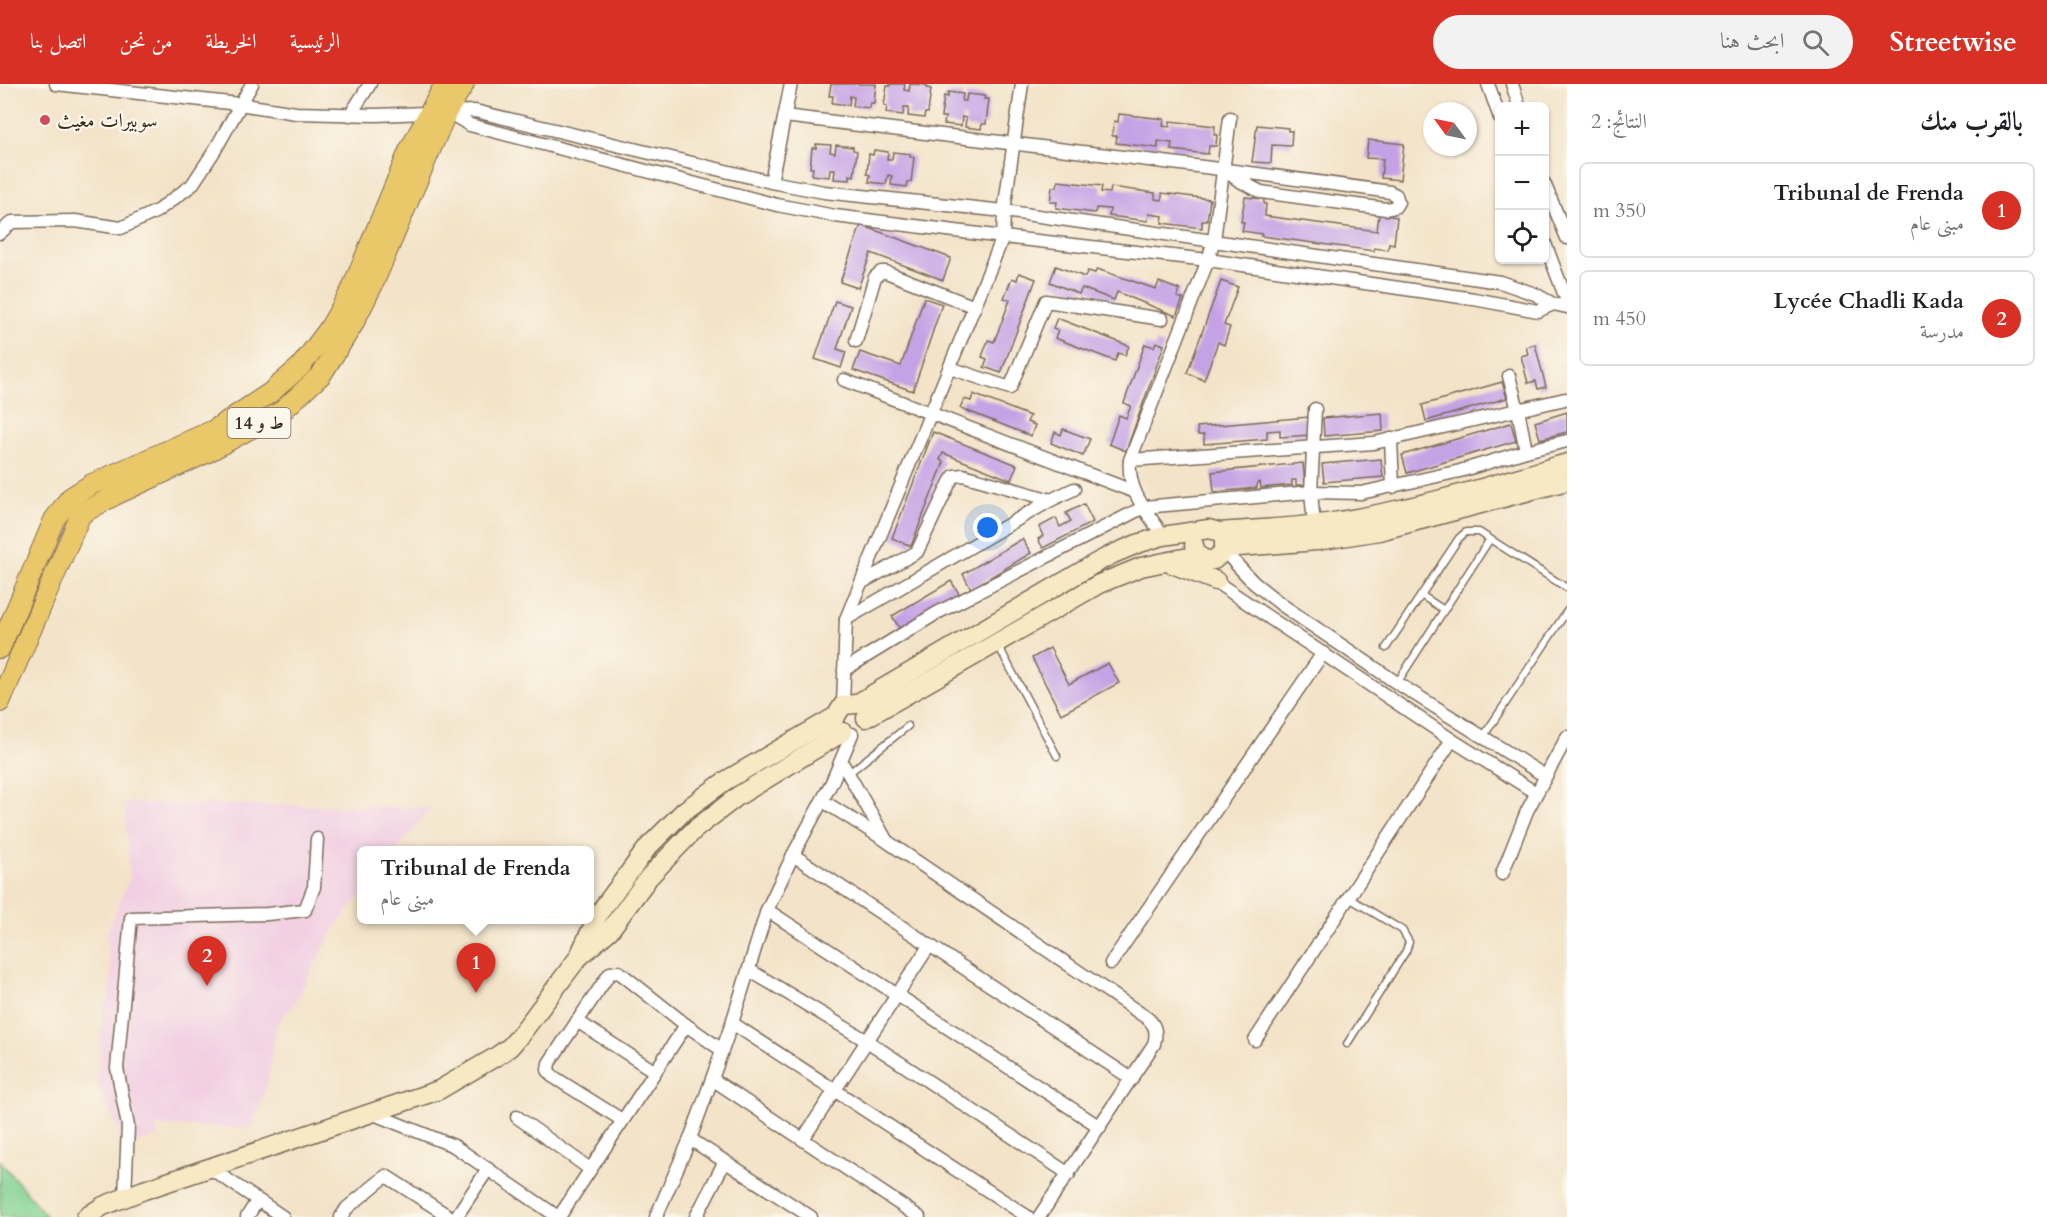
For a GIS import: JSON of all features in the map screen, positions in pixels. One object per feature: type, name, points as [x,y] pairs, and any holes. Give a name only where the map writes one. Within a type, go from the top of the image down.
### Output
[{"type":"main road","points":[[0,648],[54,520],[70,498],[92,484],[214,430],[270,393],[301,366],[330,329],[351,291],[404,161],[437,112],[445,84]]},
{"type":"main road","name":"ط و 14","points":[[0,702],[81,514],[115,495],[206,453],[282,411],[321,375],[352,326],[373,284],[437,112],[464,84]]},
{"type":"main road","points":[[849,718],[1094,564],[1137,544],[1163,536],[1218,541],[1314,525],[1398,509],[1567,463]]},
{"type":"main road","points":[[1199,556],[1194,548],[1194,540],[1317,541],[1379,531],[1567,481]]},
{"type":"main road","points":[[594,924],[599,913],[648,847],[684,811],[725,781],[996,642],[1099,584],[1163,561],[1199,556],[1214,560],[1222,555],[1218,541]]},
{"type":"main road","points":[[1163,561],[1216,581]]},
{"type":"main road","points":[[86,1217],[103,1206],[125,1197],[439,1090],[510,1047],[578,958],[594,924]]},
{"type":"street","points":[[56,84],[239,104],[296,113],[350,115],[475,111],[771,182],[824,192],[1004,211],[1500,282],[1535,294],[1553,304],[1567,307]]},
{"type":"street","points":[[0,233],[12,222],[75,221],[121,228],[157,211],[192,185],[215,150],[252,84]]},
{"type":"street","points":[[350,115],[370,84]]},
{"type":"street","points":[[771,182],[791,84]]},
{"type":"street","points":[[656,1217],[690,1139],[712,1079],[767,910],[841,761],[849,718],[844,670],[846,618],[1003,237],[1004,211],[1022,84]]},
{"type":"street","points":[[1488,84],[1495,104]]},
{"type":"street","points":[[1512,84],[1518,102]]},
{"type":"street","points":[[437,112],[470,125],[777,205],[835,216],[1208,260],[1474,298],[1538,311],[1553,304]]},
{"type":"street","points":[[785,116],[1222,168],[1390,192],[1396,195],[1398,201],[1392,208],[1386,209],[1261,192],[1238,180],[1222,168]]},
{"type":"street","points":[[1163,536],[1135,492],[1129,476],[1130,460],[1214,240],[1230,118]]},
{"type":"street","points":[[1549,193],[1567,238]]},
{"type":"street","points":[[1549,252],[1567,301]]},
{"type":"street","points":[[856,341],[875,277],[881,272],[975,307]]},
{"type":"street","points":[[950,368],[1010,388],[1046,301],[1162,319]]},
{"type":"street","points":[[1509,376],[1526,451]]},
{"type":"street","points":[[844,380],[1135,492]]},
{"type":"street","points":[[1130,460],[1374,443],[1565,399]]},
{"type":"street","points":[[1314,525],[1311,492],[1315,409]]},
{"type":"street","points":[[1391,439],[1393,487]]},
{"type":"street","points":[[844,670],[937,613],[1144,507],[1311,492],[1360,493],[1460,471],[1567,441]]},
{"type":"street","points":[[861,583],[917,552],[954,476],[963,475],[1051,500]]},
{"type":"street","points":[[846,618],[1074,489]]},
{"type":"street","points":[[1218,541],[1272,598],[1396,682],[1545,776]]},
{"type":"street","points":[[1199,556],[1216,581],[1452,740],[1536,793]]},
{"type":"street","points":[[1111,963],[1323,652]]},
{"type":"street","points":[[1502,873],[1536,793],[1567,737]]},
{"type":"street","points":[[1255,1040],[1452,740]]},
{"type":"street","points":[[841,761],[885,840]]},
{"type":"street","points":[[823,801],[885,840],[1151,1022],[1156,1032],[1154,1044],[1039,1217]]},
{"type":"street","points":[[125,1197],[128,1126],[117,1068],[131,918],[267,914],[306,910],[314,887],[317,839]]},
{"type":"street","points":[[793,855],[1132,1078]]},
{"type":"street","points":[[767,910],[1100,1127]]},
{"type":"street","points":[[803,1139],[929,946]]},
{"type":"street","points":[[749,969],[867,1041],[1069,1173]]},
{"type":"street","points":[[622,1120],[552,1076],[548,1070],[549,1063],[608,975],[616,971],[722,1050]]},
{"type":"street","points":[[577,1021],[654,1071]]},
{"type":"street","points":[[732,1023],[1028,1217]]},
{"type":"street","points":[[371,1113],[454,1146],[559,1217],[686,1025]]},
{"type":"street","points":[[712,1079],[919,1217]]},
{"type":"street","points":[[517,1117],[590,1169]]},
{"type":"street","points":[[690,1139],[811,1217]]},
{"type":"street","points":[[699,1216],[725,1161]]},
{"type":"street","points":[[210,1168],[283,1217]]},
{"type":"street","points":[[456,1217],[488,1169]]},
{"type":"street","points":[[341,1217],[347,1208],[386,1176],[450,1217]]},
{"type":"street","points":[[247,1217],[257,1201]]},
{"type":"lane","points":[[1386,648],[1462,534],[1474,530],[1567,588]]},
{"type":"lane","points":[[1396,682],[1490,539]]},
{"type":"lane","points":[[1421,595],[1444,610]]},
{"type":"lane","points":[[1483,737],[1567,611]]},
{"type":"lane","points":[[996,642],[1057,756]]},
{"type":"lane","points":[[849,773],[908,726]]},
{"type":"lane","points":[[1347,1044],[1406,951],[1409,942],[1402,930],[1349,898]]},
{"type":"shaded area","points":[[124,803],[432,807],[400,846],[357,846],[357,900],[334,929],[294,1004],[277,1024],[267,1084],[252,1128],[156,1126],[157,1137],[120,1147],[120,1134],[97,1083],[104,1002],[109,1001],[111,972],[106,935],[130,877]]},
{"type":"green space","points":[[0,1161],[46,1216],[0,1217]]},
{"type":"building","points":[[831,84],[876,84],[874,103],[870,103],[869,108],[853,106],[854,97],[850,96],[849,105],[832,103],[833,96],[829,96]]},
{"type":"building","points":[[905,84],[904,90],[909,91],[910,84],[927,85],[927,88],[931,89],[928,113],[925,113],[924,118],[908,116],[909,107],[904,107],[903,115],[886,113],[887,106],[884,105],[887,86]]},
{"type":"building","points":[[948,92],[963,94],[962,101],[966,101],[967,94],[985,96],[984,99],[989,99],[986,124],[982,124],[981,129],[965,127],[966,118],[962,117],[961,126],[944,124],[945,117],[941,117],[944,96],[948,97]]},
{"type":"building","points":[[1119,114],[1164,119],[1163,126],[1170,127],[1170,121],[1215,126],[1216,146],[1209,146],[1208,154],[1171,150],[1172,143],[1158,141],[1158,148],[1116,143],[1117,136],[1112,136],[1114,121],[1118,122]]},
{"type":"building","points":[[1257,125],[1288,128],[1288,131],[1292,131],[1291,146],[1272,145],[1271,163],[1252,162]]},
{"type":"building","points":[[1368,140],[1404,144],[1400,180],[1381,178],[1383,159],[1366,158]]},
{"type":"building","points":[[816,144],[831,145],[830,152],[835,153],[836,145],[853,147],[853,150],[857,151],[854,176],[850,175],[850,180],[834,179],[835,169],[830,169],[829,177],[812,175],[813,168],[810,168],[812,148],[816,148]]},
{"type":"building","points":[[874,150],[888,152],[887,159],[892,159],[893,152],[910,154],[910,157],[914,157],[911,182],[908,182],[907,187],[891,185],[892,176],[888,175],[886,184],[869,182],[870,175],[867,174],[869,154],[873,155]]},
{"type":"building","points":[[1058,181],[1102,186],[1101,192],[1110,193],[1111,187],[1155,193],[1155,199],[1162,200],[1162,193],[1210,199],[1207,221],[1202,221],[1202,228],[1162,223],[1163,216],[1149,214],[1148,221],[1109,216],[1110,209],[1096,208],[1095,213],[1056,208],[1057,202],[1050,202],[1052,187],[1057,187]]},
{"type":"building","points":[[1245,197],[1264,199],[1265,216],[1377,231],[1379,214],[1397,217],[1394,244],[1389,243],[1388,250],[1374,248],[1374,251],[1261,236],[1262,234],[1242,231]]},
{"type":"building","points":[[861,225],[951,258],[943,280],[871,253],[858,288],[840,282]]},
{"type":"building","points":[[1056,266],[1085,277],[1088,271],[1095,273],[1097,269],[1156,289],[1159,282],[1180,290],[1177,297],[1183,299],[1176,316],[1117,292],[1114,300],[1082,288],[1079,294],[1050,282]]},
{"type":"building","points":[[1019,273],[1036,279],[1001,373],[984,367],[987,359],[982,357],[988,340],[994,342],[1010,300],[1004,298],[1012,278],[1017,280]]},
{"type":"building","points":[[1221,281],[1238,287],[1224,325],[1230,327],[1224,345],[1218,342],[1204,380],[1187,373]]},
{"type":"building","points":[[924,298],[942,304],[913,391],[853,370],[860,352],[901,366]]},
{"type":"building","points":[[835,301],[851,306],[837,349],[846,352],[841,368],[815,359]]},
{"type":"building","points":[[1057,318],[1129,346],[1125,355],[1118,353],[1115,361],[1055,338],[1058,330],[1053,328]]},
{"type":"building","points":[[1156,342],[1164,345],[1126,451],[1109,444],[1119,415],[1126,418],[1131,406],[1124,403],[1145,344],[1154,347]]},
{"type":"building","points":[[1535,344],[1546,387],[1538,389],[1536,381],[1528,383],[1521,356],[1528,354],[1526,347]]},
{"type":"building","points":[[1502,382],[1507,398],[1426,421],[1422,405]]},
{"type":"building","points":[[973,394],[1030,416],[1027,422],[1035,425],[1031,436],[960,408],[964,399],[971,401]]},
{"type":"building","points":[[1567,412],[1567,432],[1540,439],[1535,422]]},
{"type":"building","points":[[1382,413],[1383,431],[1324,436],[1323,418]]},
{"type":"building","points":[[1309,417],[1311,435],[1280,437],[1280,430],[1267,431],[1267,439],[1204,444],[1204,435],[1198,435],[1197,427]]},
{"type":"building","points":[[1511,423],[1516,441],[1407,473],[1402,455]]},
{"type":"building","points":[[1063,429],[1090,439],[1083,456],[1051,443],[1055,432],[1061,435]]},
{"type":"building","points":[[933,432],[1017,465],[1011,480],[943,453],[940,460],[944,462],[911,546],[892,538]]},
{"type":"building","points":[[1381,459],[1383,477],[1324,482],[1322,464]]},
{"type":"building","points":[[1303,463],[1305,485],[1296,485],[1296,480],[1292,480],[1292,485],[1261,488],[1260,482],[1257,483],[1257,488],[1214,492],[1212,472]]},
{"type":"building","points":[[1084,504],[1093,522],[1043,548],[1038,539],[1043,536],[1039,527],[1056,518],[1060,527],[1071,521],[1066,513]]},
{"type":"building","points":[[1022,539],[1031,553],[971,589],[963,574]]},
{"type":"building","points":[[951,581],[960,595],[901,631],[892,616]]},
{"type":"building","points":[[1050,648],[1069,684],[1108,663],[1119,683],[1061,714],[1032,658]]},
{"type":"place","name":"سوبيرات مغيث","points":[[45,120]]},
{"type":"place","name":"Lycée Chadli Kada","points":[[207,986]]},
{"type":"place","name":"Tribunal de Frenda","points":[[476,993]]}]
